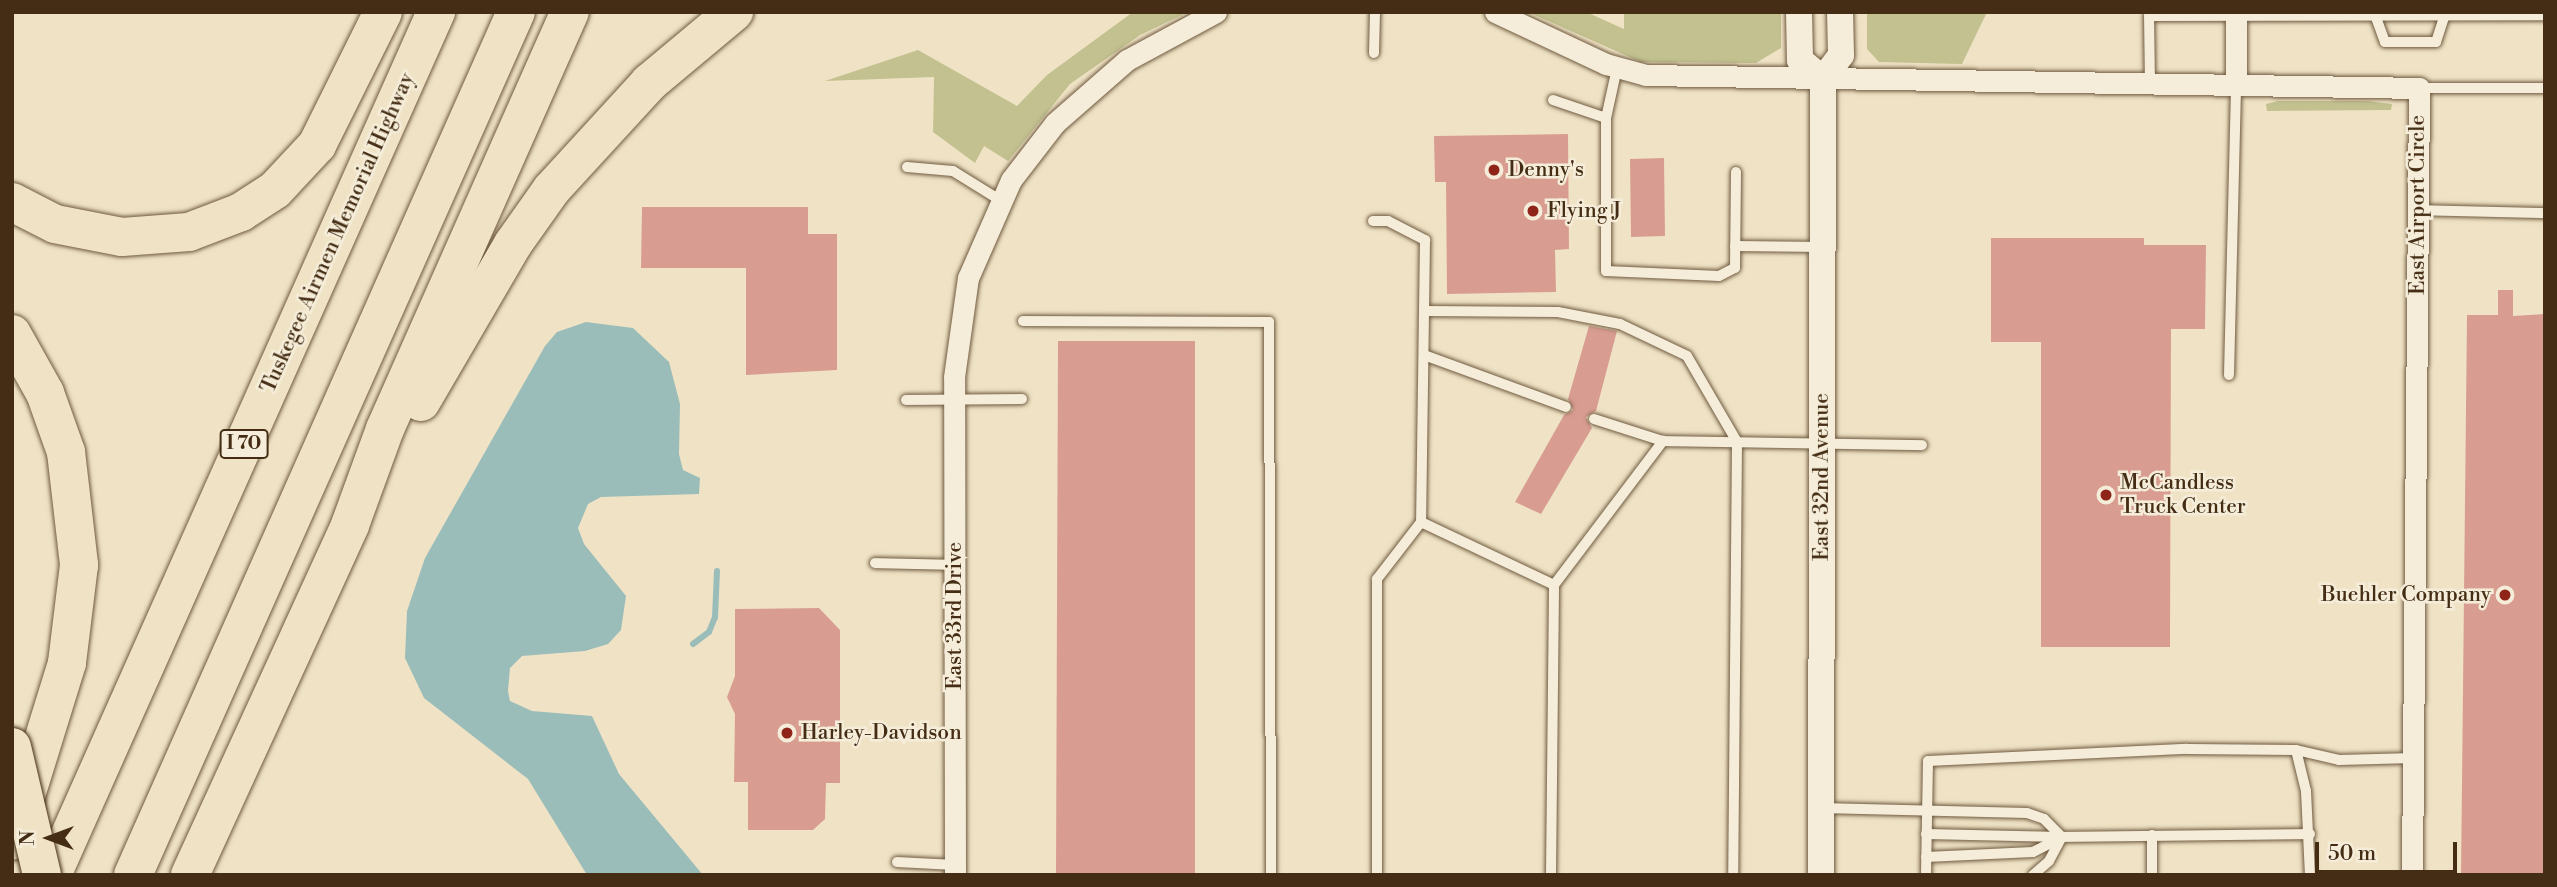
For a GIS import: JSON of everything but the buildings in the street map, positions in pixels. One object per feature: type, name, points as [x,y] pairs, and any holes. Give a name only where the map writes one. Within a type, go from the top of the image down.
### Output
[{"type":"highway","points":[[12,202],[55,224],[122,237],[189,232],[241,212],[275,190],[317,145],[383,12]]},
{"type":"highway","name":"Tuskegee Airmen Memorial Highway","points":[[52,875],[436,12]]},
{"type":"highway","points":[[133,875],[516,12]]},
{"type":"highway","points":[[190,875],[350,525],[385,429],[570,12]]},
{"type":"highway","points":[[350,525],[465,323],[552,189],[649,83],[734,12]]},
{"type":"highway","points":[[12,334],[45,393],[66,452],[79,565],[67,663],[12,841]]},
{"type":"highway","points":[[12,747],[42,875]]},
{"type":"street","name":"East 33rd Drive","points":[[955,870],[954,399],[961,304],[1000,200],[1038,143],[1098,81],[1170,32],[1216,12]]},
{"type":"street","name":"East Airport Circle","points":[[1495,12],[1617,68],[1685,78],[2419,88],[2412,875]]},
{"type":"street","points":[[1799,12],[1800,60],[1823,79],[1841,55],[1840,12]]},
{"type":"street","points":[[2236,14],[2236,86]]},
{"type":"street","name":"East 32nd Avenue","points":[[1821,875],[1823,79]]},
{"type":"lane","points":[[1374,52],[1375,12]]},
{"type":"lane","points":[[2374,14],[2385,42],[2436,42],[2446,13]]},
{"type":"lane","points":[[2150,85],[2145,14],[2545,15]]},
{"type":"lane","points":[[1617,68],[1606,118],[1606,271],[1719,276],[1735,268],[1736,173]]},
{"type":"lane","points":[[2229,375],[2236,86]]},
{"type":"lane","points":[[2419,88],[2545,88]]},
{"type":"lane","points":[[1553,100],[1606,118]]},
{"type":"lane","points":[[907,167],[953,172],[1000,200]]},
{"type":"lane","points":[[2418,210],[2545,213]]},
{"type":"lane","points":[[1373,221],[1388,221],[1425,240],[1421,522],[1377,579],[1377,875]]},
{"type":"lane","points":[[1735,246],[1823,247]]},
{"type":"lane","points":[[1425,311],[1558,312],[1620,324],[1688,356],[1737,442],[1733,875]]},
{"type":"lane","points":[[1023,321],[1269,323],[1271,875]]},
{"type":"lane","points":[[1424,355],[1566,407]]},
{"type":"lane","points":[[906,400],[1022,399]]},
{"type":"lane","points":[[1594,419],[1663,441],[1922,445]]},
{"type":"lane","points":[[1551,875],[1554,584],[1663,441]]},
{"type":"lane","points":[[1421,522],[1554,584]]},
{"type":"lane","points":[[875,563],[955,565]]},
{"type":"lane","points":[[1926,875],[1928,761],[2001,755],[2296,750],[2339,760],[2414,758]]},
{"type":"lane","points":[[2296,750],[2310,834],[2310,875]]},
{"type":"lane","points":[[1821,808],[1926,807],[2027,813],[2044,819],[2062,837]]},
{"type":"lane","points":[[1926,834],[2062,837],[2310,834]]},
{"type":"lane","points":[[2152,835],[2152,875]]},
{"type":"lane","points":[[1926,857],[2015,855],[2062,837]]},
{"type":"lane","points":[[2033,875],[2049,861],[2062,837]]},
{"type":"lane","points":[[897,862],[955,870]]},
{"type":"shaded area","points":[[1133,12],[1188,12],[1140,35],[1070,84],[1008,161],[984,146],[975,163],[933,132],[934,77],[825,81],[918,50],[1017,106],[1047,75]]},
{"type":"shaded area","points":[[1528,12],[1586,12],[1624,29],[1624,12],[1781,12],[1781,48],[1756,63],[1641,62]]},
{"type":"shaded area","points":[[1867,12],[1987,12],[1962,64],[1879,62],[1867,49]]},
{"type":"shaded area","points":[[2278,101],[2367,101],[2392,104],[2391,110],[2267,111],[2266,104]]},
{"type":"water","points":[[586,322],[633,328],[669,362],[680,404],[679,454],[683,470],[700,478],[699,494],[601,497],[588,504],[578,528],[584,544],[626,596],[621,630],[608,644],[585,651],[522,656],[510,668],[510,701],[532,711],[592,716],[619,774],[703,875],[587,875],[528,779],[424,698],[405,658],[407,611],[425,558],[545,346],[557,332]]},
{"type":"waterway","points":[[693,644],[709,632],[715,617],[717,571]]},
{"type":"place","name":"Denny's","points":[[1494,170]]},
{"type":"place","name":"Flying J","points":[[1533,211]]},
{"type":"place","name":"McCandless Truck Center","points":[[2106,495]]},
{"type":"place","name":"Buehler Company","points":[[2505,595]]},
{"type":"place","name":"Harley-Davidson","points":[[787,733]]}]
